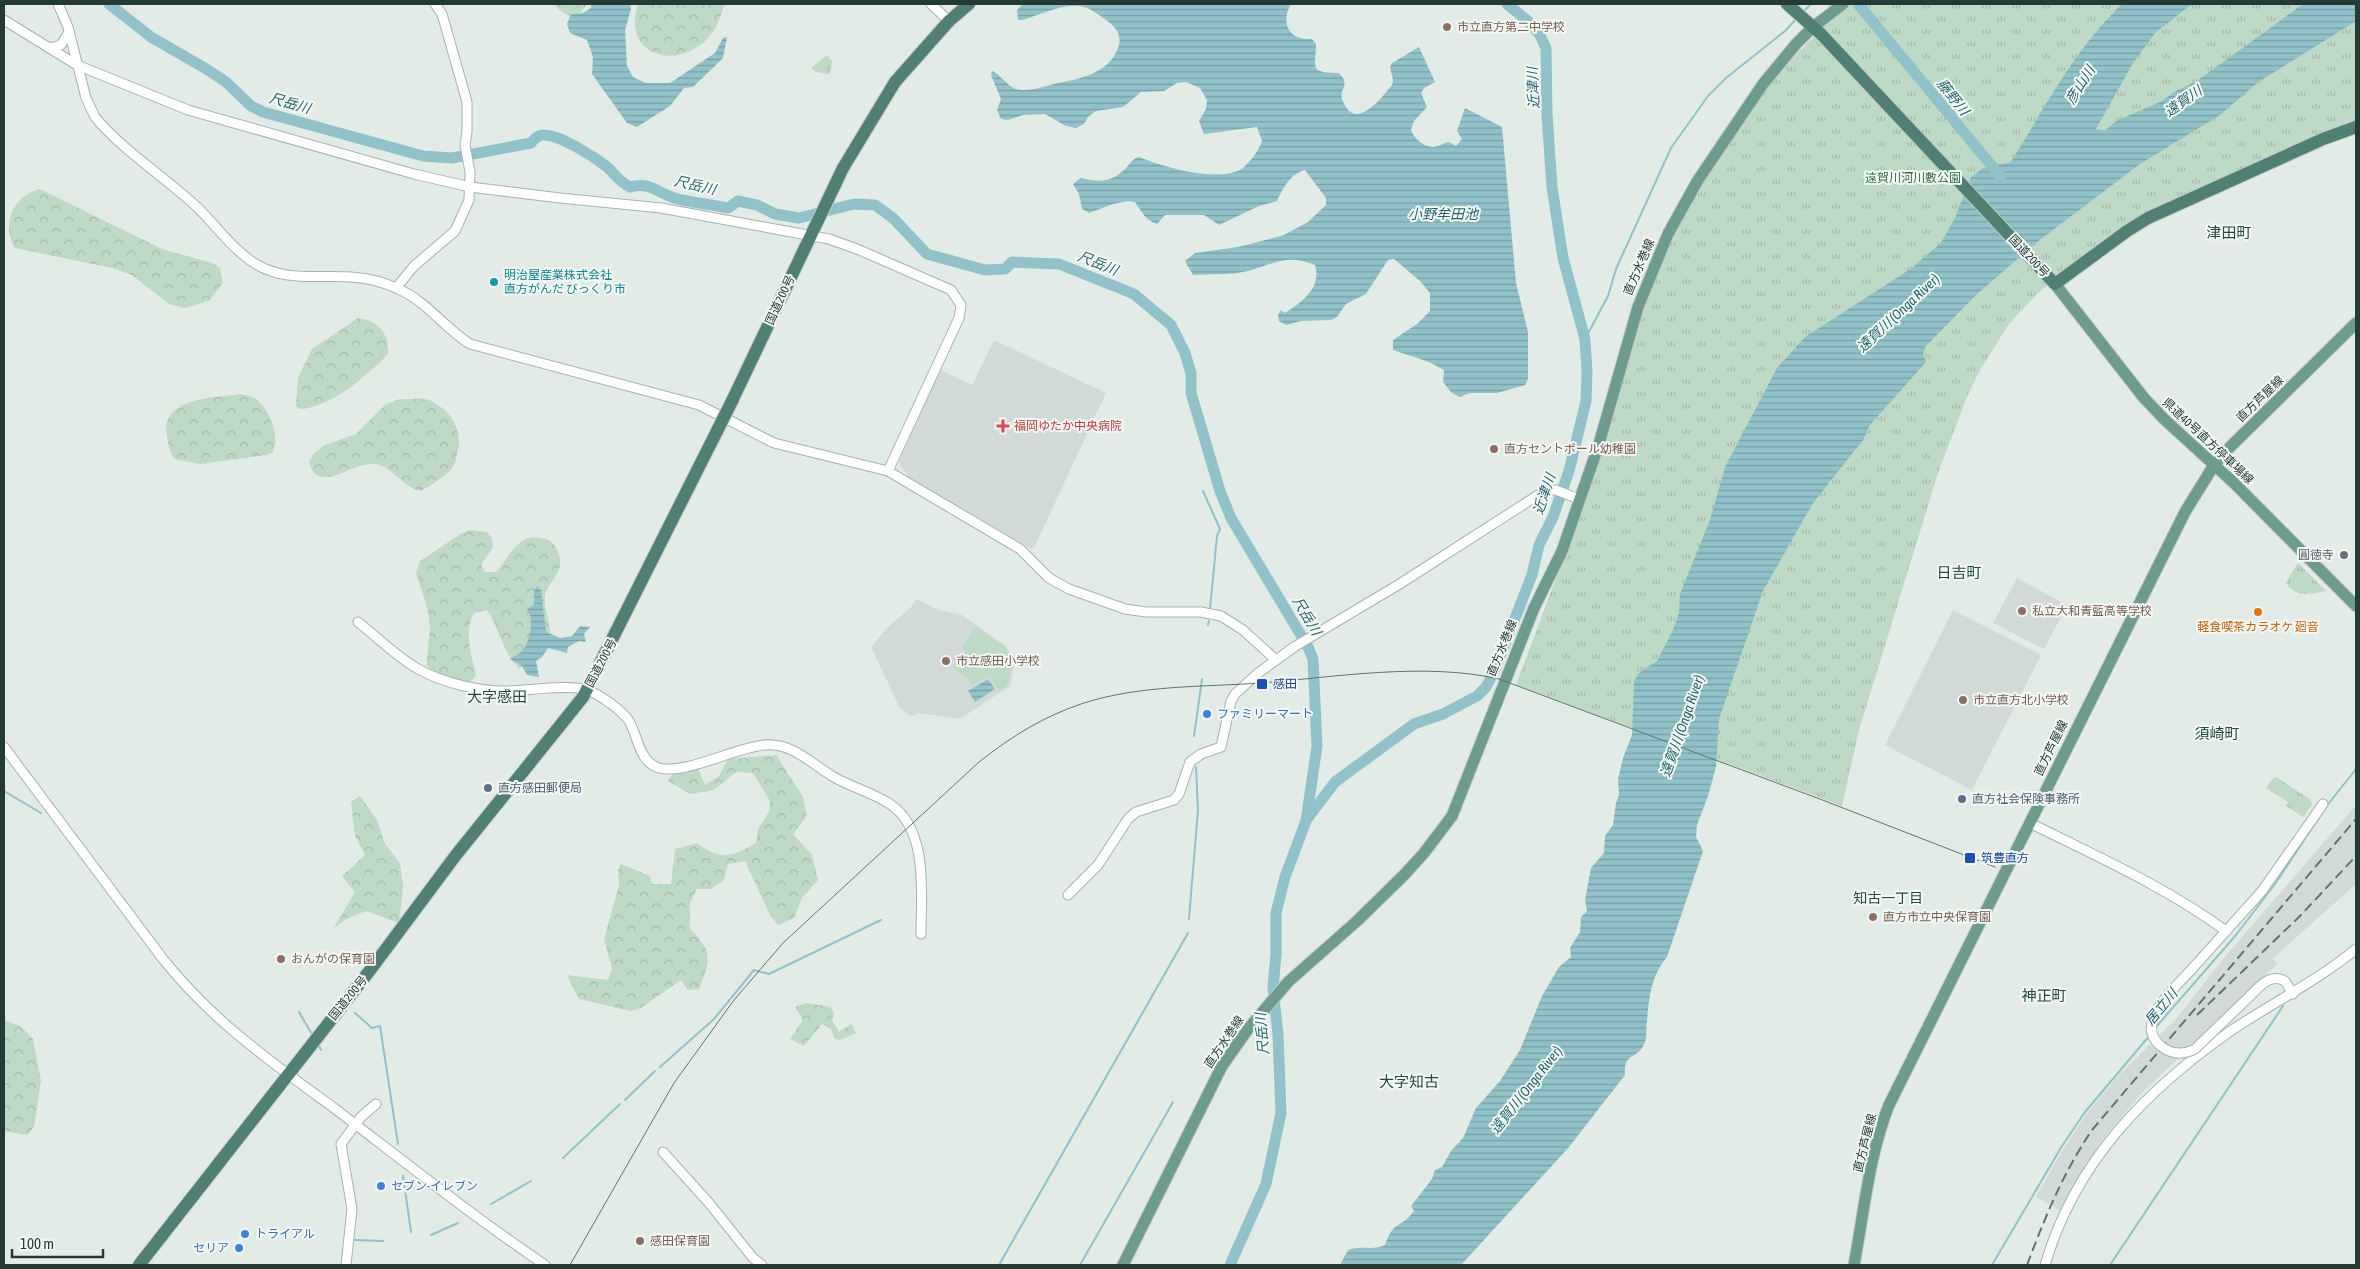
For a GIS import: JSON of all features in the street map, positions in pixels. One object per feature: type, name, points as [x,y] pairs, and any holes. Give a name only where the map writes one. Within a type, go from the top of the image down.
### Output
[{"type":"highway","name":"国道200号","points":[[139,1265],[371,969],[456,855],[555,733],[587,690],[718,430],[843,168],[895,82],[949,21],[969,4]]},
{"type":"highway","name":"国道200号","points":[[1787,4],[1817,30],[2053,281],[2148,218],[2356,127]]},
{"type":"main road","name":"直方水巻線","points":[[1123,1265],[1222,1066],[1248,1029],[1288,982],[1384,896],[1424,853],[1452,816],[1504,678],[1534,608],[1562,551],[1581,500],[1638,307],[1668,234],[1698,180],[1747,106],[1796,44],[1817,30],[1843,4]]},
{"type":"main road","name":"県道40号直方停車場線","points":[[2053,281],[2144,398],[2356,606]]},
{"type":"main road","name":"直方芦屋線","points":[[1854,1265],[1882,1121],[2185,512],[2214,465],[2356,323]]},
{"type":"street","points":[[58,4],[69,32],[86,98],[101,123],[197,207],[243,254],[269,271],[290,276],[352,277],[374,280],[396,288],[419,301],[434,313],[455,335],[470,344],[700,405],[774,443],[888,471],[1020,549],[1049,578],[1069,589],[1125,608],[1146,612],[1201,612],[1222,616],[1243,630],[1276,660]]},
{"type":"street","points":[[396,288],[414,266],[454,231],[465,211],[470,187],[465,145],[467,102],[442,14],[435,4]]},
{"type":"street","points":[[931,4],[949,21]]},
{"type":"street","points":[[4,20],[78,65],[188,110],[414,174],[470,187],[552,198],[653,207],[811,235],[857,249],[951,290],[961,305],[959,318],[888,471]]},
{"type":"street","points":[[49,48],[61,45],[66,40],[69,32]]},
{"type":"street","points":[[1068,895],[1098,865],[1128,819],[1136,812],[1177,798],[1190,762],[1201,754],[1221,747],[1234,694],[1276,660],[1294,647],[1317,635],[1435,562],[1546,490],[1556,490],[1581,500]]},
{"type":"street","points":[[358,622],[414,666],[441,678],[484,690],[587,690],[622,712],[630,723],[644,755],[649,762],[658,768],[675,768],[765,745],[783,746],[801,753],[843,782],[889,803],[901,813],[910,829],[918,851],[922,878],[921,934]]},
{"type":"street","points":[[4,746],[184,986],[220,1021],[288,1075],[545,1265]]},
{"type":"street","points":[[2293,994],[2285,981],[2274,978],[2265,981],[2195,1049],[2187,1053],[2170,1052],[2155,1039],[2151,1028],[2152,1017],[2160,1004],[2262,891],[2323,804]]},
{"type":"street","points":[[2030,823],[2133,875],[2188,906],[2226,931]]},
{"type":"street","points":[[2045,1265],[2057,1230],[2079,1186],[2097,1155],[2127,1120],[2161,1087],[2231,1031],[2316,979],[2356,949]]},
{"type":"street","points":[[346,1265],[352,1208],[341,1144],[355,1124],[376,1104]]},
{"type":"street","points":[[664,1152],[762,1265]]},
{"type":"shaded area","name":"福岡ゆたか中央病院","points":[[994,340],[1106,393],[1034,548],[1031,549],[909,477],[900,465],[900,460],[940,370],[972,385]]},
{"type":"shaded area","points":[[2017,578],[2067,605],[2044,649],[1993,623]]},
{"type":"shaded area","name":"市立感田小学校","points":[[916,599],[939,610],[962,615],[1006,646],[1015,663],[1010,686],[960,719],[918,713],[911,716],[900,708],[871,647],[886,629],[911,607]]},
{"type":"shaded area","name":"市立直方北小学校","points":[[1953,610],[2041,655],[1972,790],[1885,745]]},
{"type":"shaded area","points":[[2356,805],[2356,884],[2273,958],[2277,964],[2139,1096],[2100,1143],[2061,1211],[2036,1197],[2062,1151],[2085,1116],[2116,1078],[2176,1019],[2224,958]]},
{"type":"green space","points":[[553,4],[587,4],[579,13],[571,16]]},
{"type":"green space","points":[[638,4],[725,4],[715,29],[703,43],[689,52],[674,55],[659,54],[647,49],[638,38],[635,23]]},
{"type":"green space","name":"遠賀川河川敷公園","points":[[1851,4],[2356,4],[2356,122],[2112,235],[2037,294],[2008,325],[1979,372],[1967,397],[1938,473],[1859,730],[1842,806],[1516,685],[1584,500],[1638,319],[1660,260],[1676,226],[1717,156],[1767,88],[1823,28]]},
{"type":"green space","points":[[827,55],[832,61],[830,74],[816,72],[811,68]]},
{"type":"green space","points":[[40,189],[162,249],[212,263],[220,268],[223,283],[209,301],[185,308],[169,304],[132,275],[112,268],[15,248],[9,230],[12,212],[23,198],[31,192]]},
{"type":"green space","points":[[358,318],[371,322],[381,329],[387,340],[388,354],[359,381],[335,397],[311,407],[299,409],[296,406],[298,378],[312,349]]},
{"type":"green space","points":[[242,394],[253,397],[269,415],[275,439],[272,453],[200,464],[174,459],[169,449],[167,437],[167,424],[171,414],[191,402]]},
{"type":"green space","points":[[400,399],[431,401],[445,410],[454,423],[459,438],[459,446],[454,464],[444,476],[420,491],[408,485],[385,467],[378,465],[363,465],[327,477],[319,476],[313,472],[309,462],[314,453],[325,445],[356,434],[386,404]]},
{"type":"green space","points":[[472,530],[487,532],[492,539],[493,547],[481,565],[485,572],[496,572],[514,548],[526,539],[533,537],[546,539],[556,547],[560,566],[545,596],[550,638],[546,649],[539,658],[519,668],[504,646],[487,610],[474,613],[469,628],[469,636],[476,676],[469,683],[456,687],[449,686],[443,682],[427,665],[430,622],[416,573],[420,561],[462,533]]},
{"type":"green space","points":[[2297,564],[2326,591],[2304,594],[2290,588],[2286,583]]},
{"type":"green space","points":[[976,627],[1005,647],[1012,662],[1007,686],[999,691],[989,676],[972,686],[968,679],[953,667],[966,651],[962,647]]},
{"type":"green space","points":[[776,755],[803,797],[807,816],[793,834],[812,855],[818,880],[802,898],[794,918],[778,925],[769,913],[745,861],[728,864],[724,880],[711,889],[697,889],[690,903],[690,929],[703,944],[708,957],[706,971],[699,989],[688,990],[681,980],[641,1008],[630,1011],[579,999],[567,975],[608,980],[612,969],[604,939],[619,885],[618,871],[621,864],[650,876],[652,884],[671,884],[675,849],[697,843],[713,853],[726,855],[733,854],[756,843],[758,829],[769,812],[770,801],[753,773],[736,772],[714,790],[690,794],[668,781],[675,771],[698,769],[705,785],[719,776],[728,759]]},
{"type":"green space","points":[[2276,777],[2311,800],[2312,805],[2303,817],[2286,806],[2288,802],[2266,788],[2273,778]]},
{"type":"green space","points":[[360,796],[377,820],[385,844],[400,863],[403,888],[399,923],[366,911],[346,919],[334,928],[355,892],[342,876],[365,855],[355,836],[351,802]]},
{"type":"green space","points":[[806,1003],[831,1007],[834,1013],[832,1020],[839,1032],[851,1024],[856,1033],[840,1040],[835,1039],[831,1029],[822,1024],[804,1046],[790,1039],[803,1020],[795,1007]]},
{"type":"green space","points":[[4,1020],[20,1026],[33,1039],[41,1081],[34,1127],[27,1135],[4,1131]]},
{"type":"water","points":[[591,4],[630,4],[631,9],[625,30],[627,66],[633,77],[646,83],[670,83],[715,53],[723,38],[727,37],[723,58],[693,87],[684,88],[670,106],[637,127],[627,123],[592,74],[593,57],[587,40],[570,33],[567,24],[571,14],[583,13],[591,8]]},
{"type":"water","name":"小野牟田池","points":[[1023,4],[1291,4],[1286,18],[1289,29],[1297,37],[1312,39],[1316,44],[1315,63],[1318,70],[1339,73],[1343,77],[1343,101],[1348,110],[1354,114],[1368,110],[1382,97],[1392,85],[1393,80],[1390,67],[1392,63],[1419,47],[1435,82],[1424,88],[1421,93],[1427,107],[1414,121],[1411,130],[1422,144],[1435,147],[1449,142],[1456,146],[1462,139],[1457,131],[1465,108],[1502,127],[1516,283],[1528,332],[1528,379],[1525,385],[1497,393],[1470,393],[1460,397],[1452,393],[1443,382],[1444,370],[1429,362],[1393,350],[1393,340],[1417,324],[1430,311],[1430,293],[1420,281],[1394,259],[1388,260],[1366,294],[1346,304],[1337,317],[1331,320],[1301,321],[1286,325],[1279,321],[1278,315],[1281,310],[1285,313],[1309,294],[1316,281],[1315,265],[1288,260],[1248,271],[1228,274],[1193,275],[1185,261],[1195,253],[1238,247],[1284,235],[1308,222],[1326,205],[1326,198],[1305,170],[1291,178],[1277,201],[1259,206],[1219,225],[1204,215],[1165,215],[1157,224],[1147,218],[1135,202],[1128,201],[1113,204],[1089,213],[1082,209],[1079,194],[1073,184],[1081,178],[1094,181],[1111,179],[1139,157],[1188,172],[1227,174],[1238,171],[1245,166],[1255,154],[1262,141],[1257,127],[1204,134],[1199,121],[1206,109],[1207,100],[1200,88],[1186,82],[1177,83],[1164,91],[1141,92],[1123,107],[1096,111],[1088,117],[1084,124],[1076,128],[1066,126],[1045,114],[1023,115],[1008,120],[1001,119],[997,110],[1001,99],[991,75],[992,71],[1016,89],[1040,88],[1092,74],[1108,64],[1114,57],[1120,40],[1118,32],[1113,26],[1097,13],[1086,8],[1079,6],[1065,7],[1018,20],[1017,10]]},
{"type":"water","points":[[2122,4],[2192,4],[2155,33],[2133,63],[2096,129],[2105,131],[2116,121],[2160,102],[2176,91],[2197,81],[2303,4],[2356,4],[2356,21],[2257,83],[2220,115],[2140,164],[2037,242],[1977,294],[1925,347],[1923,354],[1926,362],[1870,425],[1863,440],[1813,503],[1763,591],[1719,719],[1716,767],[1697,825],[1696,837],[1703,851],[1667,957],[1654,979],[1645,1042],[1639,1052],[1626,1062],[1625,1075],[1569,1147],[1461,1265],[1340,1265],[1348,1250],[1376,1248],[1385,1245],[1392,1231],[1414,1211],[1411,1206],[1432,1179],[1435,1170],[1442,1167],[1451,1151],[1463,1138],[1476,1108],[1500,1081],[1520,1050],[1542,996],[1559,967],[1571,957],[1570,948],[1580,932],[1581,917],[1587,911],[1585,900],[1591,868],[1604,853],[1605,836],[1613,825],[1619,795],[1618,779],[1623,758],[1632,735],[1634,681],[1639,673],[1657,661],[1673,630],[1679,613],[1680,594],[1710,520],[1725,467],[1777,368],[1805,337],[1912,268],[1941,243],[1955,218],[1971,177],[1983,168],[2011,162],[2075,59],[2105,21]]},
{"type":"water","points":[[537,586],[541,590],[546,632],[560,638],[572,636],[580,626],[590,627],[584,634],[586,642],[579,641],[568,647],[567,653],[548,648],[542,657],[536,661],[539,677],[527,675],[522,666],[510,659],[521,652],[529,638],[531,619],[527,609],[534,604],[534,591]]},
{"type":"water","points":[[988,679],[995,689],[975,702],[968,691]]},
{"type":"waterway","name":"尺岳川","points":[[109,4],[151,37],[226,82],[251,106],[263,112],[423,156],[452,158],[531,143],[539,136],[550,136],[567,142],[593,157],[630,187],[643,185],[674,198],[728,208],[738,201],[757,205],[775,214],[799,218],[854,204],[875,205],[893,218],[927,254],[985,270],[1005,269],[1012,262],[1059,264],[1134,294],[1171,325],[1185,353],[1191,373],[1191,393],[1220,491],[1231,518],[1308,647],[1313,659],[1317,746],[1306,821],[1285,877],[1276,913],[1276,954],[1273,989],[1278,1034],[1281,1113],[1266,1184],[1230,1265]]},
{"type":"waterway","name":"近津川","points":[[1307,819],[1335,782],[1414,724],[1443,714],[1477,696],[1486,687],[1494,672],[1532,575],[1539,545],[1553,517],[1569,471],[1586,401],[1585,339],[1563,258],[1552,187],[1547,114],[1546,48],[1540,35],[1528,21],[1507,4]]},
{"type":"waterway","points":[[1804,11],[1811,4]]},
{"type":"waterway","name":"藤野川","points":[[1858,4],[2001,177]]},
{"type":"waterway","points":[[1585,339],[1608,296],[1616,269],[1671,148],[1708,96],[1726,78],[1785,31],[1797,18]]},
{"type":"waterway","points":[[1203,491],[1220,529],[1217,536],[1210,609]]},
{"type":"waterway","points":[[1208,625],[1209,621]]},
{"type":"waterway","points":[[1194,736],[1202,679]]},
{"type":"waterway","points":[[1189,919],[1198,810],[1196,767]]},
{"type":"waterway","name":"居立川","points":[[2325,808],[2356,769]]},
{"type":"waterway","points":[[4,791],[41,813]]},
{"type":"waterway","name":"居立川","points":[[2156,1027],[2236,935],[2275,884],[2320,816]]},
{"type":"waterway","points":[[660,1067],[714,1019],[754,970],[769,974],[881,920]]},
{"type":"waterway","points":[[999,1265],[1188,933]]},
{"type":"waterway","points":[[2110,1265],[2283,1006]]},
{"type":"waterway","points":[[299,1012],[313,1036]]},
{"type":"waterway","points":[[355,1013],[372,1028],[380,1026],[398,1144]]},
{"type":"waterway","name":"居立川","points":[[1992,1265],[2062,1146],[2085,1112],[2150,1035]]},
{"type":"waterway","points":[[318,1044],[321,1050]]},
{"type":"waterway","points":[[625,1100],[655,1071]]},
{"type":"waterway","points":[[1080,1265],[1173,1102]]},
{"type":"waterway","points":[[563,1158],[620,1104]]},
{"type":"waterway","points":[[403,1176],[411,1232]]},
{"type":"waterway","points":[[491,1204],[531,1181]]},
{"type":"waterway","points":[[431,1235],[458,1223]]},
{"type":"waterway","points":[[355,1240],[383,1241]]},
{"type":"tram line","points":[[570,1265],[674,1083],[734,1000],[783,943],[979,762],[1029,728],[1055,714],[1105,697],[1149,690],[1261,683],[1380,672],[1441,672],[1471,674],[1499,679],[1995,867]]},
{"type":"railway","points":[[2027,1265],[2055,1196],[2092,1130],[2356,819]]},
{"type":"railway","points":[[2197,1015],[2300,916],[2356,856]]},
{"type":"place","name":"市立直方第二中学校","points":[[1447,27]]},
{"type":"place","name":"明治屋産業株式会社 直方がんだ びっくり市","points":[[494,282]]},
{"type":"place","name":"福岡ゆたか中央病院","points":[[1003,426]]},
{"type":"place","name":"直方セントポール幼稚園","points":[[1494,449]]},
{"type":"place","name":"圓徳寺","points":[[2344,555]]},
{"type":"place","name":"私立大和青藍高等学校","points":[[2022,611]]},
{"type":"place","name":"軽食喫茶カラオケ 廻音","points":[[2258,612]]},
{"type":"place","name":"市立感田小学校","points":[[946,661]]},
{"type":"place","name":"感田","points":[[1262,684]]},
{"type":"place","name":"市立直方北小学校","points":[[1963,700]]},
{"type":"place","name":"ファミリーマート","points":[[1207,714]]},
{"type":"place","name":"直方感田郵便局","points":[[488,788]]},
{"type":"place","name":"直方社会保険事務所","points":[[1962,799]]},
{"type":"place","name":"筑豊直方","points":[[1970,858]]},
{"type":"place","name":"直方市立中央保育園","points":[[1873,917]]},
{"type":"place","name":"おんがの保育園","points":[[281,959]]},
{"type":"place","name":"セブン-イレブン","points":[[381,1186]]},
{"type":"place","name":"トライアル","points":[[245,1234]]},
{"type":"place","name":"感田保育園","points":[[640,1241]]},
{"type":"place","name":"セリア","points":[[239,1248]]},
{"type":"district","name":"津田町","points":[[2229,232]]},
{"type":"district","name":"日吉町","points":[[1959,572]]},
{"type":"district","name":"大字感田","points":[[497,696]]},
{"type":"district","name":"須崎町","points":[[2217,733]]},
{"type":"district","name":"知古一丁目","points":[[1888,898]]},
{"type":"district","name":"神正町","points":[[2044,995]]},
{"type":"district","name":"大字知古","points":[[1409,1081]]},
{"type":"water label","name":"彦山川","points":[[2080,85]]},
{"type":"water label","name":"遠賀川","points":[[2183,101]]},
{"type":"water label","name":"遠賀川 (Onga River)","points":[[1898,313]]},
{"type":"water label","name":"遠賀川 (Onga River)","points":[[1682,726]]},
{"type":"water label","name":"遠賀川 (Onga River)","points":[[1526,1090]]}]
